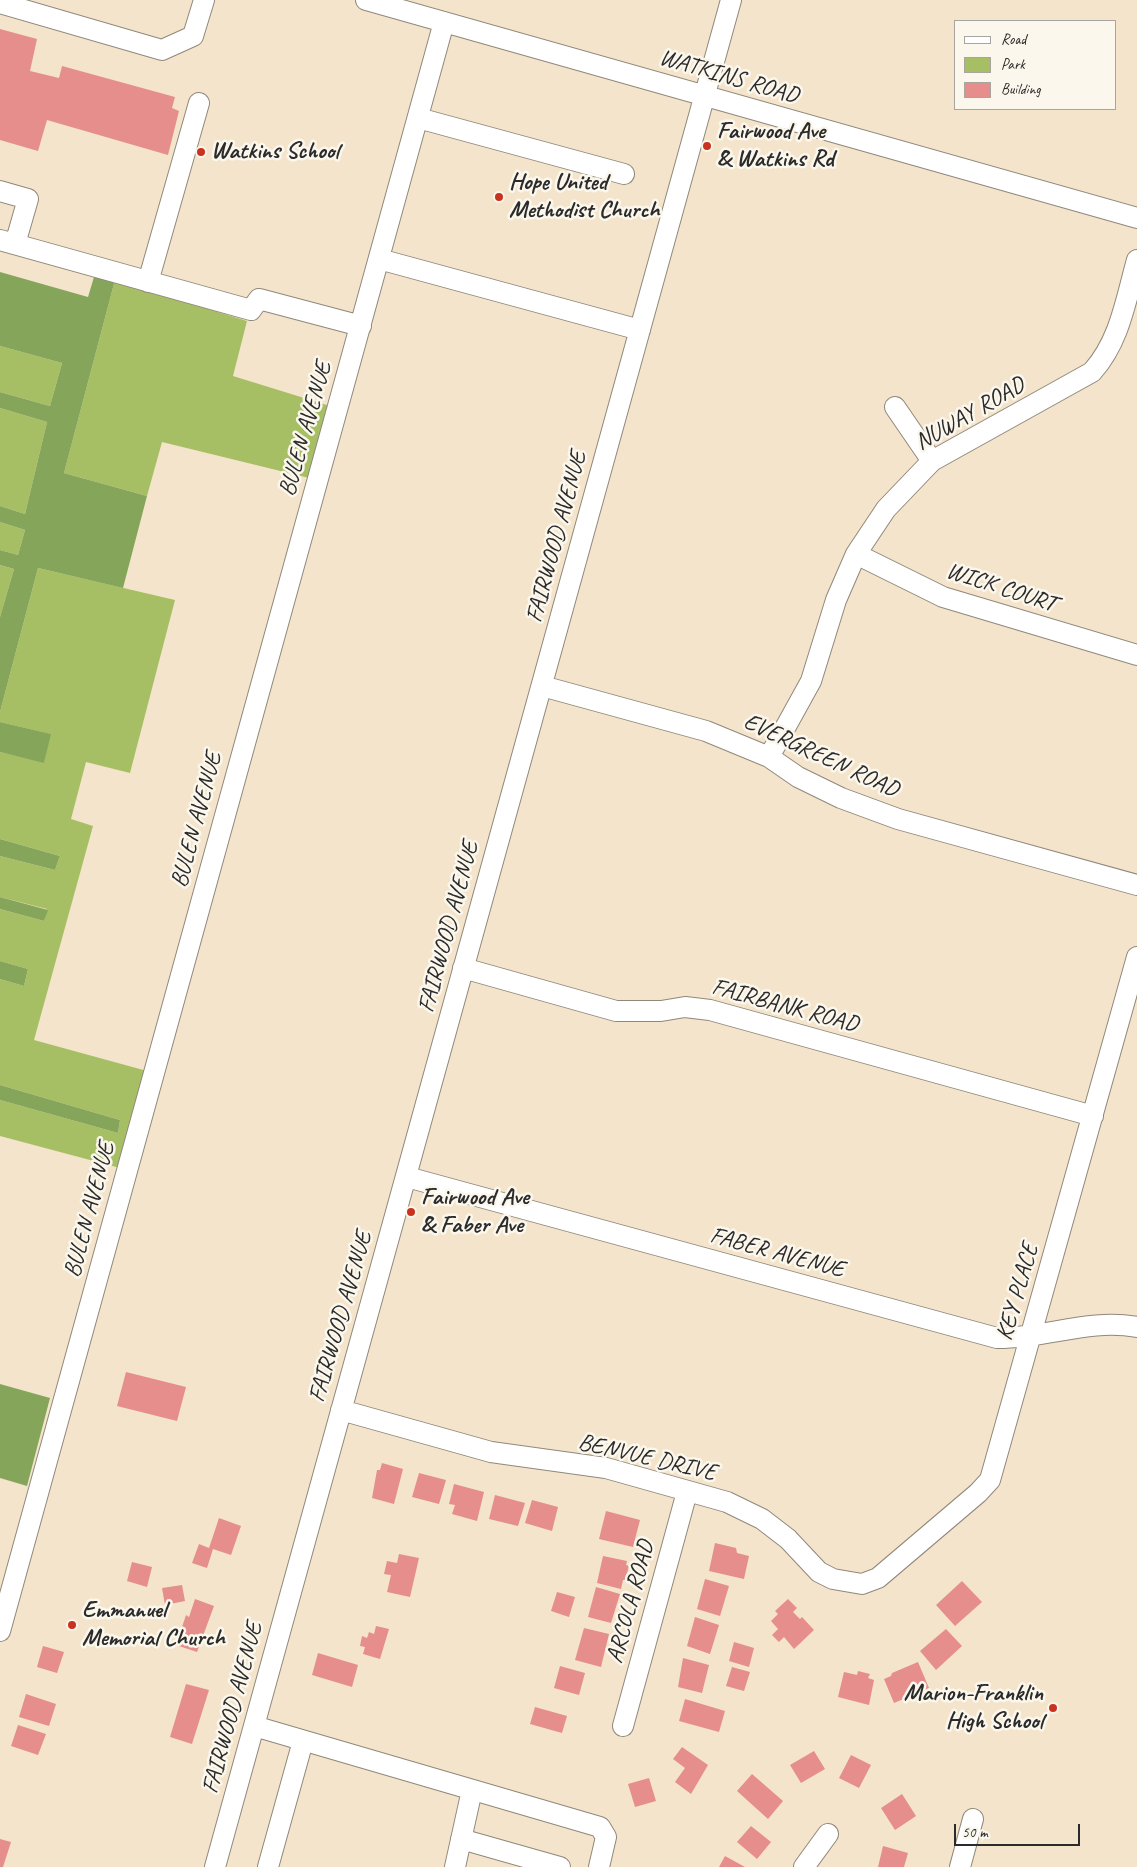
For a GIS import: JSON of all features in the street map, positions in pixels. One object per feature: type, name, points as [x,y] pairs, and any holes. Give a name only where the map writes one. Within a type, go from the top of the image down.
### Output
[{"type":"street","points":[[0,2],[162,50],[193,36],[204,0]]},
{"type":"street","name":"WATKINS ROAD","points":[[366,0],[1137,218]]},
{"type":"street","name":"FAIRWOOD AVENUE","points":[[219,1866],[254,1726],[731,0]]},
{"type":"street","name":"BULEN AVENUE","points":[[0,1631],[444,22]]},
{"type":"street","points":[[148,282],[199,103]]},
{"type":"street","points":[[418,118],[624,174]]},
{"type":"street","points":[[0,192],[28,199],[7,242],[251,310],[259,299],[361,326]]},
{"type":"street","points":[[379,259],[640,330]]},
{"type":"street","name":"NUWAY ROAD","points":[[768,757],[811,681],[836,600],[856,554],[886,509],[932,461],[1092,372],[1106,357],[1113,342],[1137,260]]},
{"type":"street","points":[[895,407],[932,461]]},
{"type":"street","name":"WICK COURT","points":[[856,554],[943,598],[1137,655]]},
{"type":"street","name":"EVERGREEN ROAD","points":[[542,686],[706,731],[768,757],[798,777],[841,798],[898,819],[1137,885]]},
{"type":"street","name":"KEY PLACE","points":[[862,1584],[878,1578],[892,1568],[978,1494],[990,1480],[1137,957]]},
{"type":"street","name":"FAIRBANK ROAD","points":[[463,968],[616,1011],[661,1011],[685,1006],[710,1010],[1093,1116]]},
{"type":"street","name":"FABER AVENUE","points":[[407,1177],[996,1338],[1013,1338],[1096,1324],[1137,1327]]},
{"type":"street","name":"BENVUE DRIVE","points":[[341,1410],[490,1452],[606,1468],[727,1502],[762,1519],[788,1539],[819,1572],[833,1579],[862,1584]]},
{"type":"street","name":"ARCOLA ROAD","points":[[623,1726],[687,1492]]},
{"type":"street","points":[[254,1726],[600,1827],[606,1837],[599,1867]]},
{"type":"street","points":[[268,1867],[303,1741]]},
{"type":"street","points":[[455,1867],[472,1790]]},
{"type":"street","points":[[960,1867],[973,1819]]},
{"type":"street","points":[[804,1867],[828,1834]]},
{"type":"street","points":[[461,1839],[560,1867]]},
{"type":"green space","points":[[0,272],[88,297],[94,277],[115,280],[64,473],[147,496],[123,588],[38,568],[0,712],[0,617],[14,569],[0,565],[0,550],[18,555],[25,530],[0,522],[0,506],[25,514],[47,422],[0,408],[0,392],[50,406],[62,363],[0,346]]},
{"type":"green space","points":[[115,280],[247,321],[233,376],[330,406],[309,478],[162,442],[147,496],[64,473]]},
{"type":"green space","points":[[0,346],[62,363],[50,406],[0,392]]},
{"type":"green space","points":[[0,408],[47,422],[25,514],[0,506]]},
{"type":"green space","points":[[0,522],[25,530],[18,555],[0,550]]},
{"type":"green space","points":[[0,565],[14,569],[0,617]]},
{"type":"green space","points":[[38,568],[175,600],[130,773],[86,762],[71,819],[93,826],[34,1040],[147,1071],[120,1168],[0,1136],[0,1100],[118,1133],[120,1120],[0,1085],[0,979],[24,986],[28,969],[0,961],[0,909],[44,921],[47,909],[0,897],[0,856],[55,870],[60,856],[0,839],[0,752],[44,762],[50,734],[0,722],[0,712]]},
{"type":"green space","points":[[0,722],[51,734],[44,763],[0,752]]},
{"type":"green space","points":[[0,839],[60,856],[55,870],[0,856]]},
{"type":"green space","points":[[0,897],[48,910],[44,921],[0,909]]},
{"type":"green space","points":[[0,961],[28,969],[24,986],[0,979]]},
{"type":"green space","points":[[0,1085],[120,1120],[118,1133],[0,1100]]},
{"type":"green space","points":[[0,1384],[50,1398],[27,1486],[0,1478]]},
{"type":"building","points":[[0,29],[37,39],[30,71],[59,78],[62,66],[175,97],[172,108],[179,111],[168,155],[47,120],[38,151],[0,140]]},
{"type":"building","points":[[126,1372],[186,1387],[177,1421],[117,1406]]},
{"type":"building","points":[[382,1463],[403,1469],[394,1504],[372,1498],[377,1470],[380,1470]]},
{"type":"building","points":[[419,1473],[446,1480],[439,1504],[412,1497]]},
{"type":"building","points":[[454,1484],[484,1492],[477,1521],[452,1514],[455,1505],[449,1504]]},
{"type":"building","points":[[495,1495],[525,1503],[518,1526],[489,1519]]},
{"type":"building","points":[[532,1500],[558,1507],[552,1531],[525,1523]]},
{"type":"building","points":[[606,1511],[640,1520],[633,1547],[599,1539]]},
{"type":"building","points":[[219,1518],[241,1526],[231,1555],[213,1549],[207,1568],[192,1563],[199,1544],[209,1548]]},
{"type":"building","points":[[715,1543],[736,1548],[737,1553],[749,1556],[744,1579],[709,1571]]},
{"type":"building","points":[[399,1554],[419,1558],[410,1597],[387,1592],[391,1575],[384,1574],[387,1561],[397,1563]]},
{"type":"building","points":[[603,1556],[627,1561],[626,1565],[629,1566],[621,1589],[597,1583]]},
{"type":"building","points":[[132,1562],[152,1567],[147,1587],[127,1581]]},
{"type":"building","points":[[705,1579],[729,1586],[720,1616],[697,1609]]},
{"type":"building","points":[[962,1581],[982,1602],[955,1626],[936,1605]]},
{"type":"building","points":[[182,1585],[185,1601],[165,1605],[162,1588]]},
{"type":"building","points":[[596,1587],[620,1594],[611,1623],[588,1617]]},
{"type":"building","points":[[557,1592],[575,1597],[569,1617],[551,1611]]},
{"type":"building","points":[[195,1599],[214,1606],[197,1652],[176,1645],[186,1615],[189,1617]]},
{"type":"building","points":[[788,1599],[797,1608],[793,1612],[800,1619],[802,1617],[814,1630],[794,1649],[784,1637],[779,1642],[772,1635],[778,1629],[771,1621],[778,1614],[775,1611]]},
{"type":"building","points":[[695,1617],[719,1625],[710,1654],[687,1646]]},
{"type":"building","points":[[376,1626],[389,1629],[380,1659],[363,1654],[365,1647],[360,1646],[362,1636],[367,1638],[369,1632],[374,1634]]},
{"type":"building","points":[[584,1628],[609,1634],[601,1667],[575,1660]]},
{"type":"building","points":[[946,1629],[962,1646],[936,1670],[920,1651]]},
{"type":"building","points":[[734,1642],[754,1648],[749,1667],[729,1661]]},
{"type":"building","points":[[43,1646],[64,1652],[57,1673],[37,1667]]},
{"type":"building","points":[[318,1653],[358,1665],[352,1687],[312,1675]]},
{"type":"building","points":[[683,1658],[709,1665],[702,1693],[678,1687]]},
{"type":"building","points":[[918,1662],[929,1688],[894,1703],[884,1679],[891,1676],[892,1673]]},
{"type":"building","points":[[560,1666],[585,1673],[579,1695],[554,1688]]},
{"type":"building","points":[[732,1667],[750,1672],[744,1691],[726,1686]]},
{"type":"building","points":[[858,1671],[870,1674],[868,1678],[874,1680],[869,1705],[838,1697],[844,1672],[857,1675]]},
{"type":"building","points":[[186,1684],[209,1690],[192,1744],[170,1737]]},
{"type":"building","points":[[26,1694],[56,1704],[49,1726],[19,1717]]},
{"type":"building","points":[[685,1699],[725,1711],[719,1732],[679,1721]]},
{"type":"building","points":[[535,1707],[567,1716],[562,1733],[530,1724]]},
{"type":"building","points":[[18,1725],[46,1734],[38,1755],[11,1746]]},
{"type":"building","points":[[682,1747],[708,1765],[691,1794],[675,1782],[685,1768],[673,1759]]},
{"type":"building","points":[[814,1751],[825,1769],[801,1783],[790,1765]]},
{"type":"building","points":[[851,1755],[871,1765],[859,1788],[839,1778]]},
{"type":"building","points":[[752,1774],[783,1801],[768,1819],[737,1791]]},
{"type":"building","points":[[649,1778],[656,1801],[635,1807],[628,1784]]},
{"type":"building","points":[[902,1794],[916,1816],[895,1830],[881,1808]]},
{"type":"building","points":[[751,1826],[771,1842],[757,1859],[737,1842]]},
{"type":"building","points":[[0,1839],[11,1842],[3,1867],[0,1867]]},
{"type":"building","points":[[883,1846],[908,1853],[904,1867],[878,1867]]},
{"type":"building","points":[[725,1856],[745,1867],[719,1867]]},
{"type":"place","name":"Fairwood Ave & Watkins Rd","points":[[707,146]]},
{"type":"place","name":"Watkins School","points":[[201,152]]},
{"type":"place","name":"Hope United Methodist Church","points":[[499,197]]},
{"type":"place","name":"Fairwood Ave & Faber Ave","points":[[411,1212]]},
{"type":"place","name":"Emmanuel Memorial Church","points":[[72,1625]]},
{"type":"place","name":"Marion-Franklin High School","points":[[1053,1708]]}]
